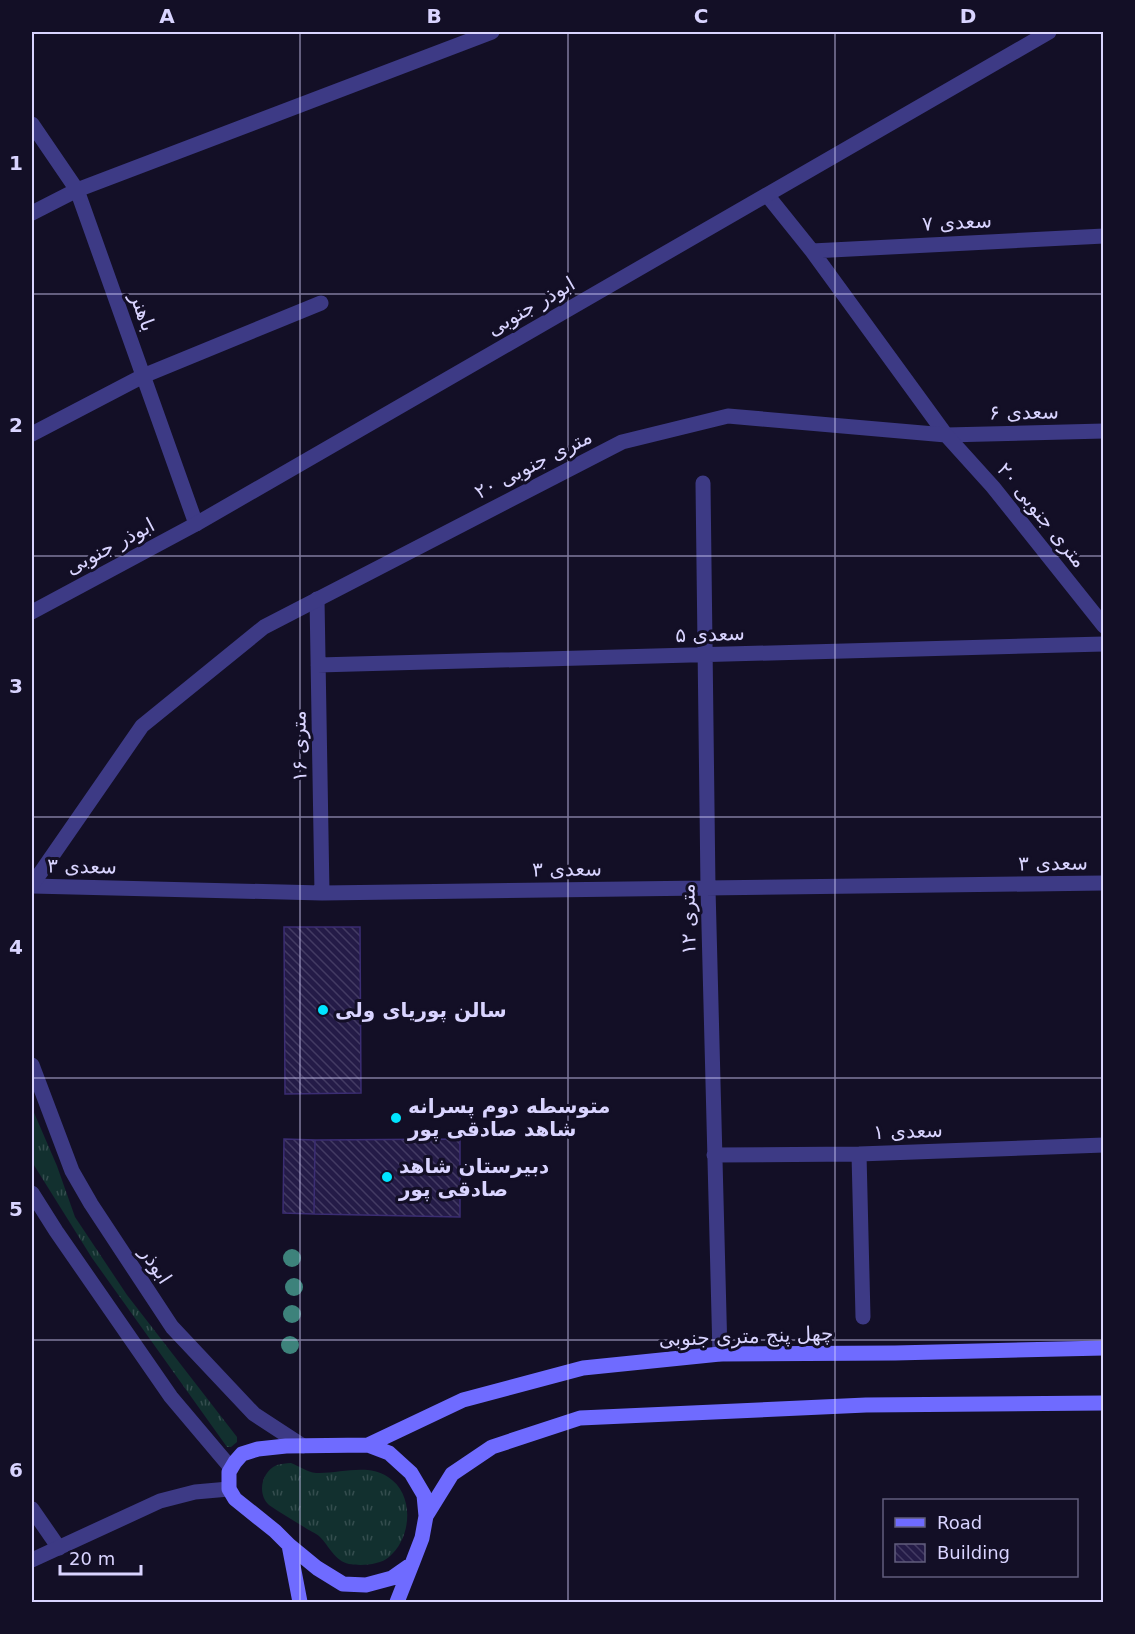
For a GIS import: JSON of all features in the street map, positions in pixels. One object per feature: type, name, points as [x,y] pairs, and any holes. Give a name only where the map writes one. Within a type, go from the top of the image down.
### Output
[{"type":"main road","name":"چهل پنج متری جنوبی","points":[[368,1445],[463,1400],[583,1368],[720,1354],[1104,1348]]},
{"type":"main road","points":[[426,1516],[452,1474],[492,1447],[580,1418],[866,1405],[1104,1402]]},
{"type":"main road","points":[[397,1602],[422,1538],[426,1516],[424,1495],[411,1473],[389,1453],[368,1445],[286,1446],[258,1449],[242,1454],[231,1468],[229,1472],[230,1489],[236,1499],[317,1569],[343,1584],[366,1585],[392,1578],[411,1564]]},
{"type":"main road","points":[[289,1545],[300,1602]]},
{"type":"street","points":[[32,213],[77,190],[492,32]]},
{"type":"street","name":"ابوذر جنوبی","points":[[32,612],[196,524],[1049,32]]},
{"type":"street","name":"باهنر","points":[[32,124],[77,190],[196,524]]},
{"type":"street","points":[[767,195],[812,251],[946,435]]},
{"type":"street","name":"سعدی ۷","points":[[812,251],[1104,236]]},
{"type":"street","points":[[32,434],[143,376],[321,303]]},
{"type":"street","name":"۲۰ متری جنوبی","points":[[32,886],[142,726],[264,627],[622,442],[728,416],[946,435],[993,487],[1104,626]]},
{"type":"street","name":"سعدی ۶","points":[[946,435],[1104,431]]},
{"type":"street","name":"۱۲ متری","points":[[704,483],[708,888],[720,1354]]},
{"type":"street","name":"۱۶ متری","points":[[317,599],[322,893]]},
{"type":"street","name":"سعدی ۵","points":[[318,665],[1104,644]]},
{"type":"street","name":"سعدی ۳","points":[[32,886],[322,893],[1104,883]]},
{"type":"street","name":"ابوذر","points":[[32,1065],[72,1171],[91,1204],[172,1327],[254,1414],[303,1446]]},
{"type":"street","name":"سعدی ۱","points":[[714,1155],[859,1154],[1104,1145]]},
{"type":"street","points":[[859,1154],[863,1317]]},
{"type":"street","points":[[32,1193],[171,1397],[231,1468]]},
{"type":"street","points":[[32,1560],[160,1501],[195,1492],[230,1489]]},
{"type":"street","points":[[32,1509],[60,1548]]},
{"type":"green space","points":[[32,1108],[57,1166],[75,1217],[127,1295],[237,1437],[237,1442],[231,1447],[227,1447],[92,1258],[32,1162]]},
{"type":"green space","points":[[291,1463],[316,1473],[362,1470],[388,1477],[403,1494],[406,1505],[406,1528],[397,1549],[385,1560],[376,1563],[349,1564],[336,1557],[318,1535],[269,1505],[263,1495],[264,1478],[277,1465]]},
{"type":"building","name":"سالن پوریای ولی","points":[[284,927],[360,927],[361,1093],[285,1094]]},
{"type":"building","points":[[284,1139],[315,1140],[314,1214],[283,1213]]},
{"type":"building","name":"دبیرستان شاهد صادقی پور","points":[[460,1139],[460,1217],[314,1214],[315,1140]]},
{"type":"place","name":"سالن پوریای ولی","points":[[323,1010]]},
{"type":"place","name":"متوسطه دوم پسرانه شاهد صادقی پور","points":[[396,1118]]},
{"type":"place","name":"دبیرستان شاهد صادقی پور","points":[[387,1177]]}]
